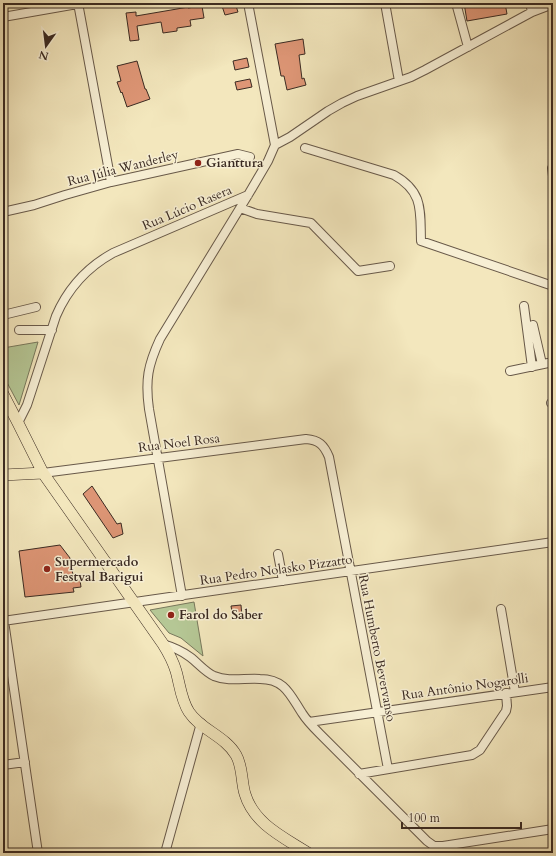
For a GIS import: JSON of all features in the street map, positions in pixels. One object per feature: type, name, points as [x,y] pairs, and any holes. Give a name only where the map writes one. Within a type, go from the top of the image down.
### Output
[{"type":"main road","points":[[3,394],[42,473],[163,644],[173,664],[188,711],[193,717],[219,736],[232,749],[240,764],[245,793],[253,811],[259,819],[274,832],[308,853]]},
{"type":"main road","points":[[3,475],[42,473]]},
{"type":"street","points":[[3,16],[80,3],[111,182]]},
{"type":"street","points":[[248,3],[276,145],[342,103],[425,70],[532,12],[553,4]]},
{"type":"street","points":[[385,3],[399,81]]},
{"type":"street","points":[[456,3],[468,47]]},
{"type":"street","points":[[530,3],[532,12]]},
{"type":"street","name":"Rua Lúcio Rasera","points":[[18,423],[27,405],[56,316],[66,296],[84,274],[103,258],[120,249],[248,195],[276,145]]},
{"type":"street","points":[[305,148],[394,175],[409,185],[415,193],[418,202],[421,241],[553,286]]},
{"type":"street","name":"Rua Júlia Wanderley","points":[[3,212],[34,205],[111,182],[238,154],[250,157]]},
{"type":"street","points":[[182,596],[158,458],[147,383],[151,360],[160,339],[248,195]]},
{"type":"street","points":[[240,208],[257,214],[311,223],[358,271],[390,266]]},
{"type":"street","points":[[524,306],[532,367]]},
{"type":"street","points":[[3,315],[36,307]]},
{"type":"street","points":[[534,325],[542,364]]},
{"type":"street","points":[[19,330],[52,330]]},
{"type":"street","points":[[510,371],[553,362]]},
{"type":"street","name":"Rua Noel Rosa","points":[[42,473],[306,439],[318,441]]},
{"type":"street","name":"Rua Humberto Bevervanso","points":[[318,441],[326,450],[329,457],[388,769]]},
{"type":"street","name":"Rua Pedro Nolasko Pizzatto","points":[[4,621],[553,542]]},
{"type":"street","points":[[278,554],[283,581]]},
{"type":"street","points":[[501,609],[515,692]]},
{"type":"street","points":[[4,621],[38,853]]},
{"type":"street","points":[[163,644],[183,652],[206,671],[219,678],[270,680],[284,686],[309,722],[427,841],[434,846],[450,849],[553,829]]},
{"type":"street","name":"Rua Antônio Nogarolli","points":[[309,722],[553,687]]},
{"type":"street","points":[[360,774],[477,752],[480,750],[506,711],[506,694]]},
{"type":"street","points":[[165,853],[201,723]]},
{"type":"street","points":[[3,765],[25,762]]},
{"type":"green space","points":[[38,342],[19,405],[3,375],[3,348]]},
{"type":"green space","points":[[194,602],[203,656],[181,638],[169,633],[150,610]]},
{"type":"building","points":[[221,3],[235,3],[238,12],[225,15]]},
{"type":"building","points":[[464,3],[505,3],[507,14],[467,21]]},
{"type":"building","points":[[202,6],[204,18],[190,20],[191,26],[177,28],[177,31],[163,33],[161,22],[137,26],[139,40],[130,41],[126,13],[136,12],[136,16]]},
{"type":"building","points":[[303,39],[305,54],[299,55],[302,79],[304,78],[306,85],[287,90],[284,76],[281,76],[275,44]]},
{"type":"building","points":[[247,58],[249,67],[235,70],[233,61]]},
{"type":"building","points":[[137,61],[145,89],[150,99],[127,107],[117,82],[121,81],[117,66]]},
{"type":"building","points":[[250,79],[252,87],[237,90],[235,82]]},
{"type":"building","points":[[92,486],[117,524],[121,523],[123,534],[113,538],[83,494]]},
{"type":"building","name":"Supermercado Festval Barigui","points":[[60,545],[70,558],[74,581],[80,580],[81,587],[73,588],[74,592],[25,597],[19,551]]},
{"type":"building","points":[[241,605],[242,617],[233,618],[231,606]]},
{"type":"place","name":"Gianttura","points":[[198,163]]},
{"type":"place","name":"Supermercado Festval Barigui","points":[[47,569]]},
{"type":"place","name":"Farol do Saber","points":[[171,615]]}]
